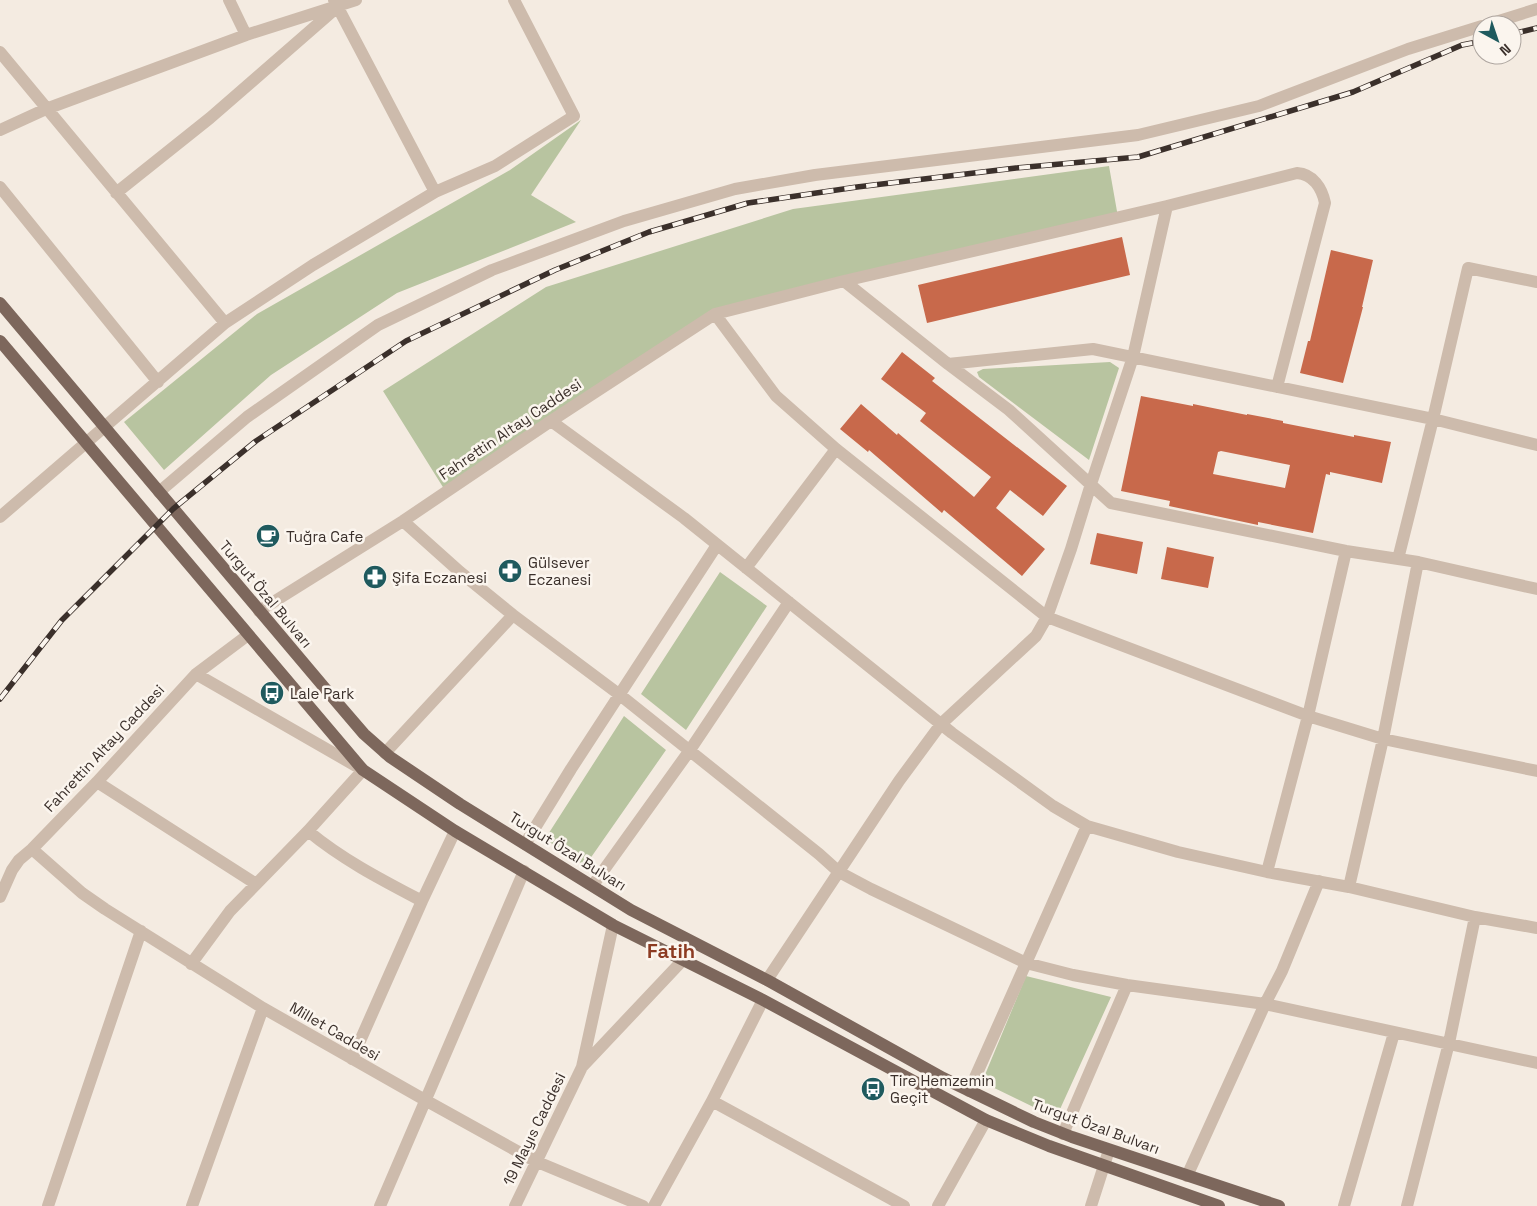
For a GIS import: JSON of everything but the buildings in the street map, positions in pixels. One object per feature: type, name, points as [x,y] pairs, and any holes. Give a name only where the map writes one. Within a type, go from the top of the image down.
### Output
[{"type":"main road","name":"Turgut Özal Bulvarı","points":[[0,303],[106,427],[258,611],[364,734],[385,753],[444,794],[631,910],[768,980],[969,1091],[1063,1134],[1279,1206]]},
{"type":"main road","points":[[0,341],[363,770],[456,831],[612,925],[762,1000],[986,1120],[1049,1146],[1219,1206]]},
{"type":"street","points":[[229,0],[246,35]]},
{"type":"street","points":[[0,130],[46,109],[246,35],[336,3],[356,0]]},
{"type":"street","points":[[0,517],[225,323],[435,192],[496,166],[574,116],[514,0]]},
{"type":"street","points":[[336,3],[435,192]]},
{"type":"street","points":[[116,193],[210,118],[336,3]]},
{"type":"street","points":[[1518,15],[1537,9]]},
{"type":"street","points":[[159,492],[247,416],[378,325],[492,270],[624,221],[735,189],[815,175],[1138,135],[1259,106],[1408,48],[1472,29]]},
{"type":"street","points":[[0,52],[225,323]]},
{"type":"street","name":"Fahrettin Altay Caddesi","points":[[258,611],[403,521],[551,420],[715,314],[844,281],[1302,173],[1314,180],[1322,190],[1325,203],[1277,387]]},
{"type":"street","points":[[0,187],[158,382]]},
{"type":"street","points":[[768,980],[899,781],[941,724],[1036,636],[1047,617],[1133,357],[1167,206]]},
{"type":"street","points":[[1398,559],[1468,268],[1537,282]]},
{"type":"street","points":[[844,281],[1009,410],[1111,503],[1346,552],[1418,562],[1537,589]]},
{"type":"street","points":[[715,314],[776,396],[836,449],[1047,617],[1308,716],[1383,739],[1537,771]]},
{"type":"street","points":[[948,364],[1093,349],[1433,419],[1537,445]]},
{"type":"street","points":[[551,420],[684,518],[941,724],[1053,806],[1087,826],[1178,852],[1537,928]]},
{"type":"street","points":[[746,568],[836,449]]},
{"type":"street","points":[[403,521],[460,572],[513,615],[690,750],[839,872],[871,890],[1026,963],[1127,985],[1265,1004],[1537,1063]]},
{"type":"street","points":[[525,844],[717,545]]},
{"type":"street","points":[[1267,872],[1308,716],[1346,552]]},
{"type":"street","points":[[1349,887],[1383,739],[1418,562]]},
{"type":"street","points":[[593,886],[690,750],[789,602]]},
{"type":"street","points":[[385,753],[513,615]]},
{"type":"street","name":"Fahrettin Altay Caddesi","points":[[0,896],[12,870],[19,860],[97,782],[196,674],[248,635]]},
{"type":"street","points":[[191,964],[230,911],[308,831],[363,770],[196,674]]},
{"type":"street","points":[[97,782],[256,884]]},
{"type":"street","points":[[969,1091],[1087,826]]},
{"type":"street","points":[[308,831],[354,865],[422,901]]},
{"type":"street","points":[[352,1060],[422,901],[456,831]]},
{"type":"street","name":"Millet Caddesi","points":[[32,849],[82,893],[263,1008],[352,1060],[536,1161],[643,1206]]},
{"type":"street","points":[[380,1206],[524,871]]},
{"type":"street","points":[[1187,1176],[1265,1004],[1282,971],[1319,881]]},
{"type":"street","points":[[1406,1206],[1449,1043],[1475,916]]},
{"type":"street","points":[[582,1067],[612,925]]},
{"type":"street","points":[[48,1206],[141,931]]},
{"type":"street","points":[[582,1067],[682,961]]},
{"type":"street","points":[[1063,1134],[1127,985]]},
{"type":"street","points":[[654,1206],[712,1101],[762,1000]]},
{"type":"street","points":[[192,1206],[263,1008]]},
{"type":"street","points":[[1344,1206],[1394,1033]]},
{"type":"street","name":"19 Mayıs Caddesi","points":[[515,1206],[582,1067]]},
{"type":"street","points":[[712,1101],[904,1206]]},
{"type":"street","points":[[938,1206],[986,1120]]},
{"type":"street","points":[[1091,1206],[1109,1150]]},
{"type":"green space","points":[[581,120],[531,195],[576,222],[397,293],[271,375],[164,470],[124,422],[257,314],[510,170]]},
{"type":"green space","points":[[1109,166],[1118,217],[715,314],[446,492],[383,391],[546,287],[793,209]]},
{"type":"green space","points":[[1110,362],[1119,368],[1089,460],[979,377],[977,372],[983,369]]},
{"type":"green space","points":[[720,572],[767,606],[686,730],[641,694]]},
{"type":"green space","points":[[624,716],[666,750],[585,866],[545,839]]},
{"type":"green space","points":[[1026,976],[1111,997],[1056,1118],[982,1082]]},
{"type":"railway","points":[[1522,32],[1537,28]]},
{"type":"railway","points":[[0,699],[62,620],[173,509],[256,441],[406,341],[555,270],[649,232],[748,203],[857,187],[1016,168],[1138,157],[1353,92],[1462,45],[1472,43]]},
{"type":"place","name":"Tuğra Cafe","points":[[268,536]]},
{"type":"place","name":"Gülsever Eczanesi","points":[[510,571]]},
{"type":"place","name":"Şifa Eczanesi","points":[[375,577]]},
{"type":"place","name":"Lale Park","points":[[272,693]]},
{"type":"place","name":"Tire Hemzemin Geçit","points":[[873,1089]]},
{"type":"district","name":"Fatih","points":[[671,951]]}]
